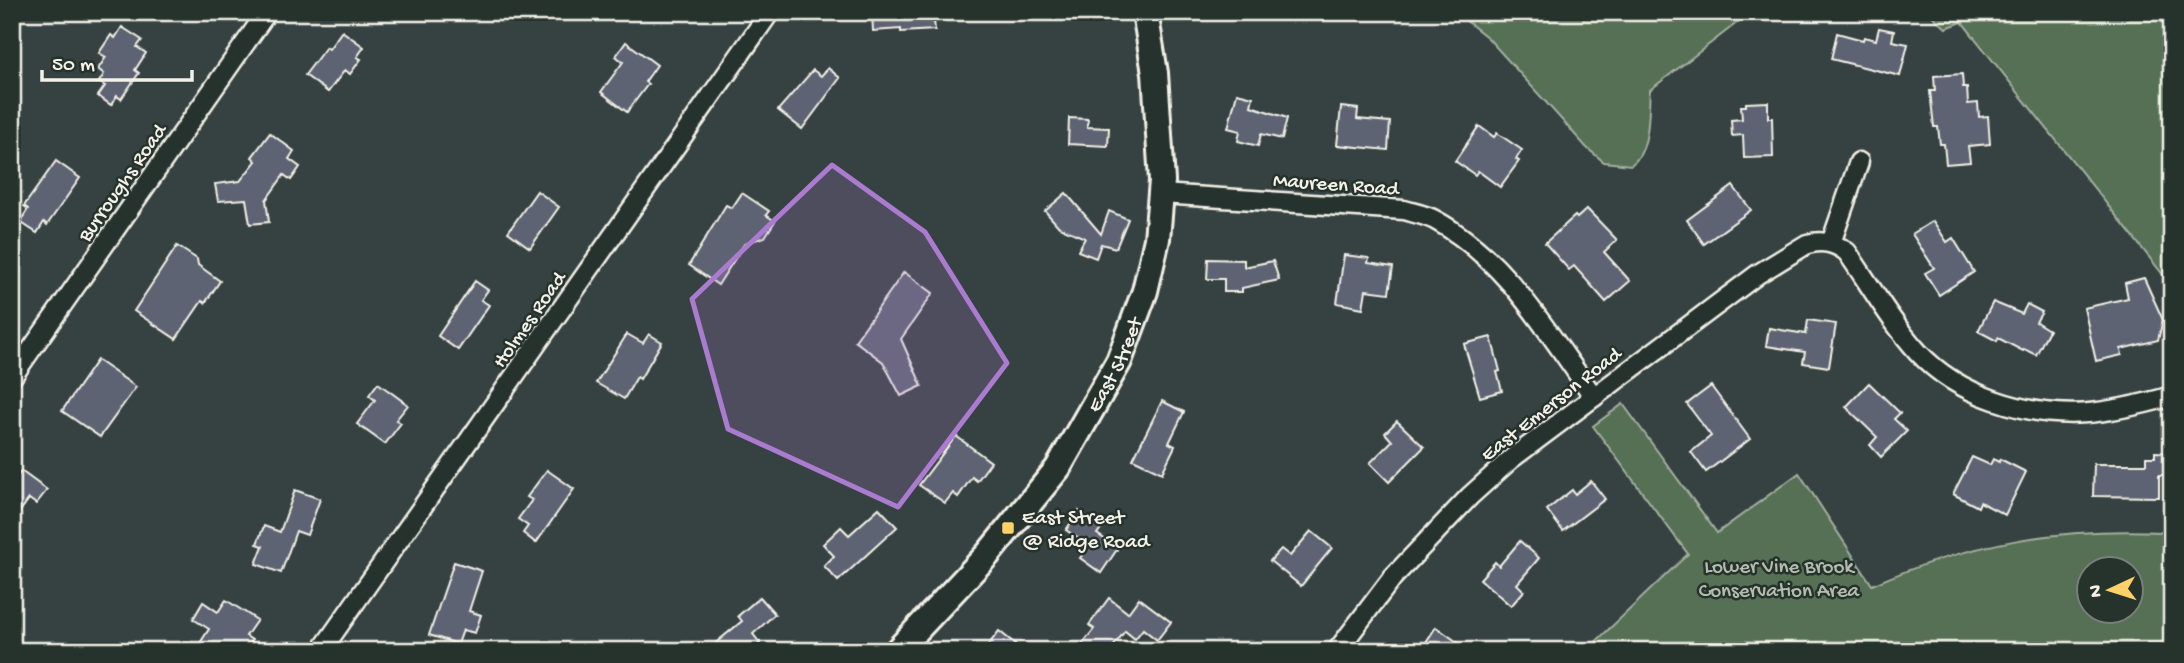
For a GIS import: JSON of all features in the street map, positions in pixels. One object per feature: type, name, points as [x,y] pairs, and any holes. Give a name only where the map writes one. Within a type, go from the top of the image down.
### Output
[{"type":"street","name":"Burroughs Road","points":[[12,377],[267,12]]},
{"type":"street","name":"Holmes Road","points":[[321,651],[770,12]]},
{"type":"street","name":"East Street","points":[[897,651],[988,554],[1054,474],[1119,361],[1144,291],[1157,239],[1161,194],[1155,72],[1145,12]]},
{"type":"street","points":[[1859,162],[1831,243],[1847,252],[1918,352],[1935,368],[1971,392],[2043,414],[2066,415],[2119,409],[2172,396]]},
{"type":"street","name":"Maureen Road","points":[[1161,194],[1404,210],[1432,219],[1466,239],[1492,263],[1532,310],[1594,397]]},
{"type":"street","name":"East Emerson Road","points":[[1337,651],[1393,577],[1470,496],[1511,459],[1758,274],[1807,244],[1831,243]]},
{"type":"highlighted area","points":[[832,165],[925,232],[1007,363],[898,507],[728,429],[692,299]]},
{"type":"green space","points":[[1455,12],[1751,12],[1650,90],[1645,141],[1642,151],[1631,165],[1604,162],[1587,148],[1488,38]]},
{"type":"green space","points":[[1928,12],[2172,12],[2172,286],[1962,22],[1946,28]]},
{"type":"green space","name":"Lower Vine Brook Conservation Area","points":[[1623,404],[1717,533],[1799,473],[1872,585],[1943,558],[2014,541],[2086,532],[2162,532],[2172,527],[2172,651],[1586,651],[1688,554],[1593,426]]},
{"type":"building","points":[[872,12],[933,12],[935,30],[873,31]]},
{"type":"building","points":[[122,27],[142,40],[137,47],[146,53],[135,70],[139,73],[121,99],[117,96],[111,105],[98,96],[105,86],[99,82],[104,74],[98,69],[106,57],[99,53],[111,35],[115,38]]},
{"type":"building","points":[[1879,28],[1894,31],[1892,41],[1908,44],[1900,76],[1831,59],[1837,33],[1863,40],[1864,37],[1876,40]]},
{"type":"building","points":[[342,31],[364,47],[357,57],[361,59],[350,74],[345,70],[328,92],[305,75]]},
{"type":"building","points":[[626,42],[657,65],[645,82],[648,84],[627,112],[601,92],[623,62],[616,56]]},
{"type":"building","points":[[828,68],[840,78],[802,129],[778,110],[813,70],[821,76]]},
{"type":"building","points":[[1962,74],[1963,87],[1967,87],[1968,104],[1978,103],[1979,117],[1988,116],[1990,144],[1968,146],[1970,162],[1946,164],[1944,144],[1940,144],[1938,127],[1934,127],[1930,91],[1935,91],[1934,76]]},
{"type":"building","points":[[1237,93],[1253,97],[1251,106],[1287,118],[1282,139],[1261,134],[1258,146],[1238,141],[1240,131],[1228,128]]},
{"type":"building","points":[[1768,102],[1768,118],[1772,118],[1773,157],[1744,158],[1743,135],[1732,136],[1731,120],[1742,119],[1741,106],[1746,106],[1746,103]]},
{"type":"building","points":[[1341,107],[1358,109],[1357,119],[1390,122],[1388,150],[1337,145]]},
{"type":"building","points":[[1069,118],[1088,119],[1087,127],[1109,128],[1108,146],[1068,144]]},
{"type":"building","points":[[1479,126],[1494,137],[1497,133],[1522,150],[1516,159],[1519,161],[1500,187],[1478,171],[1475,175],[1455,161]]},
{"type":"building","points":[[270,133],[294,151],[289,159],[300,167],[291,180],[284,175],[266,200],[269,222],[250,224],[246,199],[218,201],[215,184],[240,181],[256,161],[252,157]]},
{"type":"building","points":[[56,161],[80,178],[47,225],[44,222],[37,233],[20,222],[28,209],[24,206]]},
{"type":"building","points":[[1733,186],[1751,210],[1704,244],[1687,220]]},
{"type":"building","points":[[537,191],[559,207],[530,248],[508,232]]},
{"type":"building","points":[[742,193],[769,211],[766,215],[775,221],[765,237],[745,243],[718,285],[689,265],[726,205],[732,208]]},
{"type":"building","points":[[1066,193],[1101,234],[1109,211],[1128,219],[1116,248],[1101,244],[1096,258],[1078,251],[1085,238],[1059,227],[1045,211]]},
{"type":"building","points":[[1587,209],[1617,240],[1604,252],[1630,281],[1606,302],[1574,266],[1569,270],[1545,243],[1575,216],[1577,218]]},
{"type":"building","points":[[1933,221],[1947,242],[1953,238],[1974,272],[1939,295],[1925,273],[1934,268],[1912,234]]},
{"type":"building","points":[[177,246],[197,259],[198,265],[220,281],[205,303],[202,301],[176,339],[134,311]]},
{"type":"building","points":[[1344,255],[1369,258],[1368,263],[1393,267],[1389,293],[1366,290],[1363,308],[1337,303]]},
{"type":"building","points":[[1208,259],[1244,260],[1244,267],[1273,261],[1279,280],[1242,288],[1242,292],[1224,292],[1224,279],[1207,279]]},
{"type":"building","points":[[904,272],[933,293],[901,339],[922,386],[901,396],[883,362],[855,341]]},
{"type":"building","points":[[2144,278],[2163,320],[2158,340],[2121,349],[2122,355],[2096,361],[2084,308],[2128,298],[2125,283]]},
{"type":"building","points":[[475,281],[488,290],[481,300],[489,305],[458,350],[438,336]]},
{"type":"building","points":[[1993,302],[2022,314],[2027,304],[2042,312],[2036,322],[2049,330],[2036,355],[1978,331]]},
{"type":"building","points":[[1808,320],[1836,324],[1829,367],[1803,363],[1805,352],[1766,346],[1769,328],[1806,334]]},
{"type":"building","points":[[627,334],[643,343],[649,334],[662,342],[640,379],[637,377],[624,399],[596,383]]},
{"type":"building","points":[[1491,337],[1502,391],[1480,397],[1464,344]]},
{"type":"building","points":[[97,360],[136,387],[100,437],[62,411]]},
{"type":"building","points":[[378,383],[408,405],[396,420],[401,423],[385,444],[357,424],[375,400],[369,395]]},
{"type":"building","points":[[1869,383],[1900,413],[1894,419],[1907,431],[1881,457],[1870,445],[1877,437],[1846,407]]},
{"type":"building","points":[[1711,386],[1750,439],[1706,472],[1691,452],[1711,436],[1687,404]]},
{"type":"building","points":[[1162,401],[1184,412],[1169,443],[1175,446],[1162,473],[1133,459]]},
{"type":"building","points":[[1397,421],[1424,447],[1389,482],[1370,463],[1392,441],[1385,433]]},
{"type":"building","points":[[956,436],[991,462],[977,481],[972,477],[958,497],[953,493],[945,503],[919,485]]},
{"type":"building","points":[[2155,452],[2172,453],[2172,475],[2159,475],[2159,497],[2093,496],[2094,464],[2146,464],[2146,457],[2155,457]]},
{"type":"building","points":[[1972,457],[1990,465],[1993,459],[1999,462],[2000,459],[2026,472],[2005,515],[1980,502],[1978,507],[1953,494]]},
{"type":"building","points":[[547,470],[574,489],[536,543],[523,533],[528,526],[518,519],[532,500],[527,497]]},
{"type":"building","points":[[21,471],[47,490],[36,504],[29,499],[12,522],[12,484]]},
{"type":"building","points":[[1591,481],[1605,499],[1563,531],[1547,510],[1572,490],[1575,494]]},
{"type":"building","points":[[295,490],[320,499],[307,535],[296,531],[281,573],[256,564],[263,546],[257,544],[264,526],[280,532]]},
{"type":"building","points":[[879,508],[897,527],[838,581],[824,566],[834,556],[823,544],[841,527],[849,535]]},
{"type":"building","points":[[1079,511],[1102,527],[1097,534],[1118,548],[1101,573],[1080,558],[1089,546],[1066,530]]},
{"type":"building","points":[[1311,531],[1332,548],[1301,586],[1270,561],[1281,549],[1290,556]]},
{"type":"building","points":[[1520,541],[1539,558],[1517,584],[1524,591],[1511,606],[1480,579],[1495,562],[1499,566]]},
{"type":"building","points":[[454,562],[482,571],[469,611],[481,615],[475,633],[463,630],[458,644],[429,635]]},
{"type":"building","points":[[760,597],[775,614],[753,634],[760,643],[751,651],[706,651],[742,621],[738,616]]},
{"type":"building","points":[[1109,598],[1128,613],[1139,598],[1171,622],[1157,640],[1143,629],[1135,639],[1125,631],[1110,651],[1077,651],[1094,629],[1089,625]]},
{"type":"building","points":[[226,600],[257,620],[246,636],[252,640],[245,651],[195,651],[209,629],[193,619],[203,602],[218,612]]},
{"type":"building","points":[[1436,627],[1470,651],[1420,651]]},
{"type":"building","points":[[999,631],[1024,651],[984,651]]},
{"type":"place","name":"East Street @ Ridge Road","points":[[1008,528]]}]
